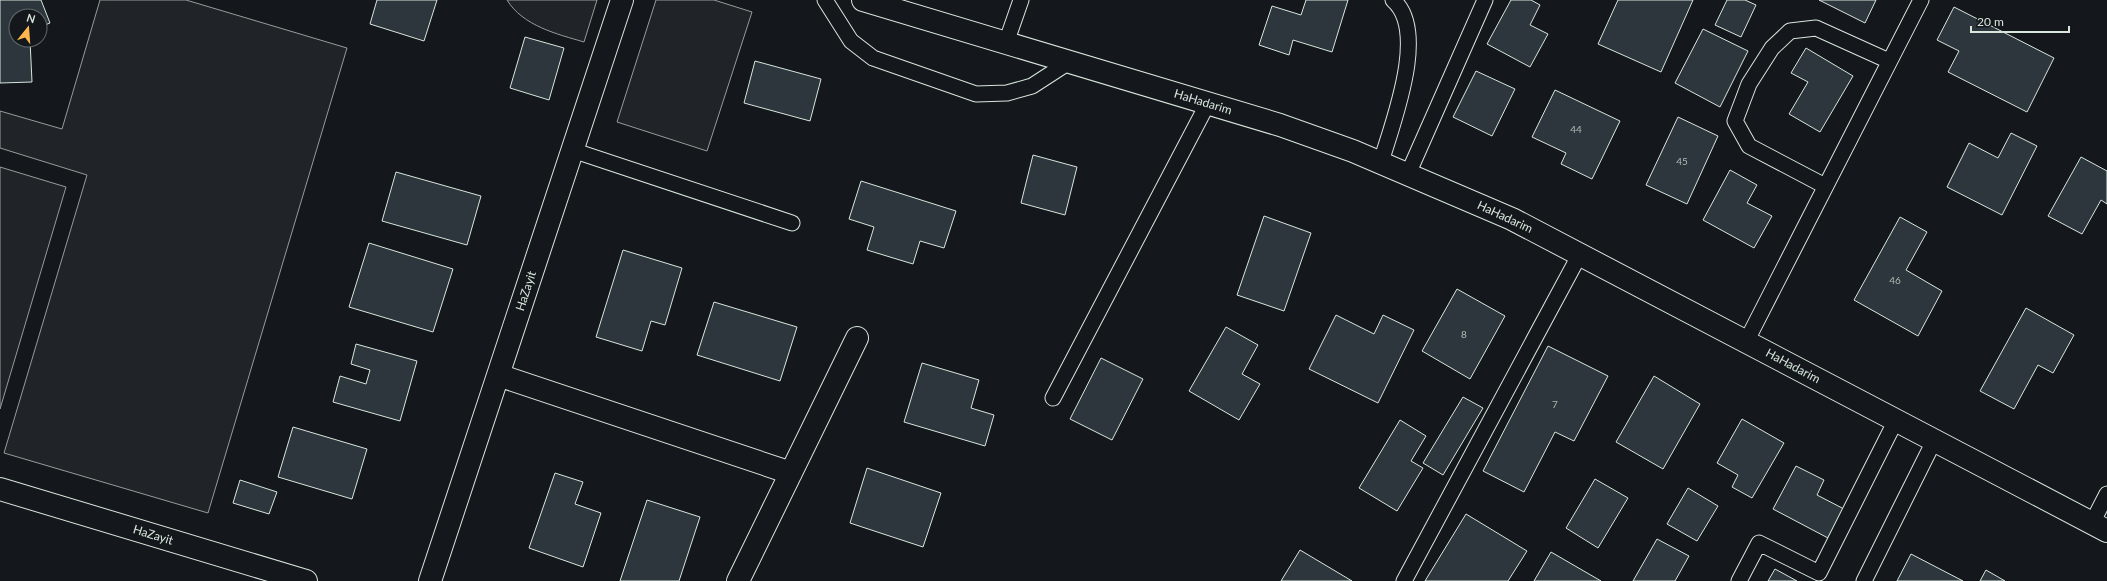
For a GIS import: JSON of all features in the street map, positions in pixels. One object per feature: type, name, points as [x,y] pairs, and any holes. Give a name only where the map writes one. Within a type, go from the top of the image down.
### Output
[{"type":"street","name":"HaZayit","points":[[430,581],[622,0]]},
{"type":"street","name":"HaHadarim","points":[[863,0],[1280,125],[1381,162],[1512,219],[2100,527]]},
{"type":"street","points":[[738,581],[857,338]]},
{"type":"street","points":[[498,375],[791,473]]},
{"type":"street","name":"HaZayit","points":[[0,489],[306,581]]},
{"type":"lane","points":[[825,0],[851,41],[873,58],[976,94],[1007,93],[1032,86],[1069,62]]},
{"type":"lane","points":[[1006,43],[1020,0]]},
{"type":"lane","points":[[1381,162],[1400,98],[1409,48],[1408,25],[1393,0]]},
{"type":"lane","points":[[1408,174],[1485,0]]},
{"type":"lane","points":[[1746,342],[1921,0]]},
{"type":"lane","points":[[1825,186],[1749,146],[1736,121],[1749,84],[1772,48],[1790,31],[1816,28],[1889,61]]},
{"type":"lane","points":[[1053,398],[1208,103]]},
{"type":"lane","points":[[572,150],[792,223]]},
{"type":"lane","points":[[1404,581],[1580,254]]},
{"type":"lane","points":[[1739,581],[1759,543],[1820,572],[1896,420]]},
{"type":"lane","points":[[1864,581],[1934,440]]},
{"type":"lane","points":[[2100,527],[2107,494]]},
{"type":"shaded area","points":[[100,0],[186,0],[347,48],[208,513],[4,453],[87,175],[0,148],[0,111],[62,129]]},
{"type":"shaded area","points":[[507,0],[597,0],[584,42],[552,32],[531,23],[514,9]]},
{"type":"shaded area","points":[[656,0],[714,0],[752,12],[707,151],[617,122]]},
{"type":"shaded area","points":[[0,167],[66,187],[0,409]]},
{"type":"building","points":[[0,0],[41,0],[44,8],[8,8],[8,48],[30,48],[32,82],[0,83]]},
{"type":"building","points":[[377,0],[437,0],[424,41],[370,24]]},
{"type":"building","points":[[1306,0],[1348,0],[1332,52],[1293,40],[1289,55],[1259,45],[1272,6],[1301,15]]},
{"type":"building","points":[[1511,0],[1531,0],[1540,5],[1530,25],[1548,34],[1530,67],[1487,44]]},
{"type":"building","points":[[1618,0],[1693,0],[1661,72],[1598,44]]},
{"type":"building","points":[[1727,0],[1745,0],[1756,5],[1741,37],[1715,25]]},
{"type":"building","points":[[1819,0],[1876,0],[1865,23]]},
{"type":"building","points":[[1954,7],[2054,58],[2027,112],[1948,72],[1959,51],[1937,40]]},
{"type":"building","points":[[1703,29],[1748,51],[1720,107],[1675,83]]},
{"type":"building","points":[[525,37],[564,48],[549,100],[510,88]]},
{"type":"building","points":[[1806,48],[1853,76],[1820,132],[1789,114],[1808,82],[1791,73]]},
{"type":"building","points":[[755,61],[821,79],[810,121],[744,103]]},
{"type":"building","points":[[1476,71],[1515,89],[1492,136],[1453,117]]},
{"type":"building","points":[[1555,90],[1620,121],[1592,179],[1561,164],[1566,153],[1532,137]]},
{"type":"building","points":[[1678,117],[1718,136],[1687,204],[1646,185]]},
{"type":"building","points":[[2011,133],[2037,146],[2002,215],[1947,187],[1969,143],[1998,158]]},
{"type":"building","points":[[1033,155],[1077,167],[1065,215],[1021,203]]},
{"type":"building","points":[[2081,157],[2107,171],[2107,204],[2101,200],[2082,234],[2048,216]]},
{"type":"building","points":[[1730,170],[1757,185],[1747,203],[1772,216],[1754,248],[1703,220]]},
{"type":"building","points":[[396,172],[481,196],[467,245],[382,221]]},
{"type":"building","points":[[861,181],[956,211],[944,248],[920,241],[913,264],[867,250],[874,227],[849,219]]},
{"type":"building","points":[[1264,216],[1311,233],[1284,311],[1237,295]]},
{"type":"building","points":[[1900,217],[1927,232],[1906,270],[1942,291],[1918,336],[1854,300]]},
{"type":"building","points":[[369,243],[453,269],[433,332],[349,307]]},
{"type":"building","points":[[623,250],[682,268],[665,325],[651,321],[642,351],[596,337]]},
{"type":"building","points":[[1457,289],[1505,316],[1470,379],[1422,351]]},
{"type":"building","points":[[714,302],[797,327],[780,381],[697,355]]},
{"type":"building","points":[[2026,308],[2074,335],[2053,373],[2038,365],[2014,409],[1980,391]]},
{"type":"building","points":[[1336,315],[1374,334],[1383,315],[1414,330],[1378,403],[1309,369]]},
{"type":"building","points":[[1226,327],[1258,345],[1242,374],[1260,384],[1239,420],[1189,391]]},
{"type":"building","points":[[356,344],[417,361],[400,421],[333,402],[340,376],[366,384],[370,370],[351,364]]},
{"type":"building","points":[[1548,346],[1608,376],[1574,441],[1555,432],[1524,492],[1483,471]]},
{"type":"building","points":[[1101,358],[1143,379],[1112,440],[1070,419]]},
{"type":"building","points":[[922,363],[979,380],[971,408],[994,415],[985,446],[904,422]]},
{"type":"building","points":[[1654,376],[1700,404],[1663,469],[1616,442]]},
{"type":"building","points":[[1463,397],[1483,408],[1443,475],[1423,463]]},
{"type":"building","points":[[1742,419],[1784,443],[1752,498],[1732,487],[1738,475],[1717,463]]},
{"type":"building","points":[[1400,420],[1426,436],[1411,461],[1423,468],[1397,511],[1359,488]]},
{"type":"building","points":[[293,427],[367,449],[352,499],[278,477]]},
{"type":"building","points":[[1796,466],[1824,480],[1817,495],[1844,509],[1828,538],[1773,509]]},
{"type":"building","points":[[867,468],[941,493],[923,547],[850,523]]},
{"type":"building","points":[[555,473],[583,482],[575,504],[601,513],[583,567],[529,548]]},
{"type":"building","points":[[1595,479],[1628,498],[1598,548],[1566,528]]},
{"type":"building","points":[[240,480],[277,492],[269,514],[233,503]]},
{"type":"building","points":[[1688,488],[1718,506],[1697,541],[1667,524]]},
{"type":"building","points":[[647,500],[700,517],[679,581],[620,581]]},
{"type":"building","points":[[1466,514],[1527,551],[1508,581],[1425,581]]},
{"type":"building","points":[[1657,539],[1689,556],[1675,581],[1633,581]]},
{"type":"building","points":[[1300,550],[1352,581],[1281,581]]},
{"type":"building","points":[[1551,552],[1601,581],[1534,581]]},
{"type":"building","points":[[1911,554],[1963,581],[1897,581]]},
{"type":"building","points":[[1775,569],[1797,581],[1768,581]]},
{"type":"building","points":[[1986,570],[2005,581],[1980,581]]}]
